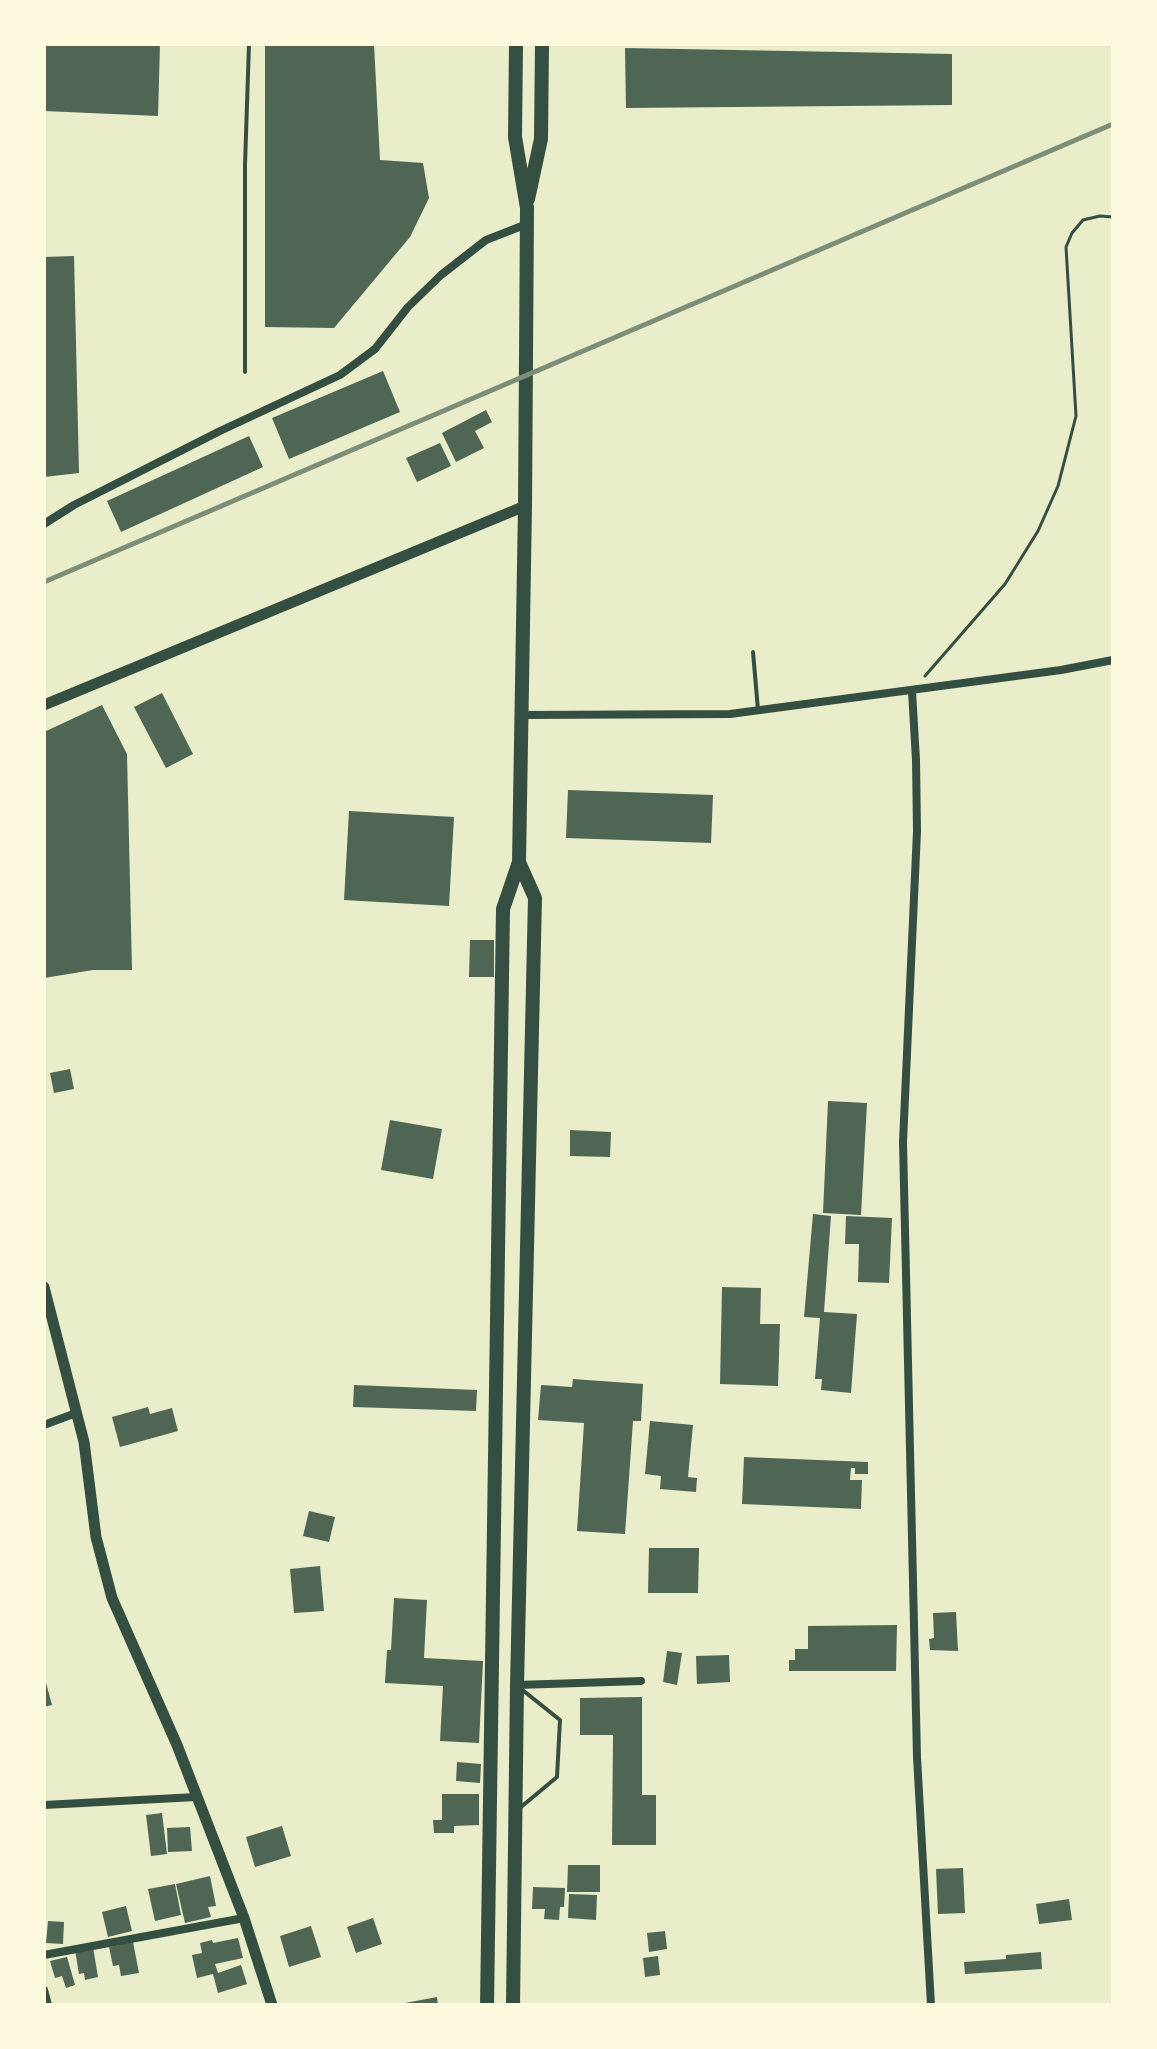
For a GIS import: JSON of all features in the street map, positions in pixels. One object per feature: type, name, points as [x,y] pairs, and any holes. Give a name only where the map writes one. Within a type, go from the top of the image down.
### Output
[{"type":"main road","points":[[487,2005],[503,909],[519,862],[525,506],[527,208],[515,137],[516,44]]},
{"type":"main road","points":[[527,208],[541,139],[542,44]]},
{"type":"main road","points":[[513,2005],[535,898],[519,862]]},
{"type":"street","points":[[44,524],[74,505],[206,438],[340,375],[375,349],[408,307],[441,275],[486,240],[527,224]]},
{"type":"street","points":[[44,705],[525,506]]},
{"type":"street","points":[[521,715],[730,714],[1061,670],[1113,660]]},
{"type":"street","points":[[912,691],[917,831],[903,1158],[917,1757],[931,2005]]},
{"type":"street","points":[[44,1287],[84,1442],[96,1537],[112,1598],[177,1745],[244,1918],[272,2005]]},
{"type":"street","points":[[44,1425],[76,1413]]},
{"type":"street","points":[[517,1685],[641,1681]]},
{"type":"street","points":[[44,1805],[196,1797]]},
{"type":"street","points":[[44,1955],[244,1918]]},
{"type":"street","points":[[44,1990],[48,2005]]},
{"type":"lane","points":[[245,372],[245,165],[249,44]]},
{"type":"lane","points":[[753,652],[758,710]]},
{"type":"lane","points":[[516,1811],[557,1777],[560,1720],[517,1685]]},
{"type":"path","points":[[912,691],[1005,584],[1038,531],[1058,486],[1076,416],[1066,247],[1083,220],[1113,217]]},
{"type":"building","points":[[44,44],[160,44],[158,116],[44,111]]},
{"type":"building","points":[[265,44],[374,44],[380,160],[423,163],[429,198],[410,237],[334,328],[265,327]]},
{"type":"building","points":[[625,48],[952,54],[952,105],[626,108]]},
{"type":"building","points":[[74,256],[79,473],[44,477],[44,257]]},
{"type":"building","points":[[383,371],[400,412],[289,459],[272,418]]},
{"type":"building","points":[[486,410],[492,422],[475,431],[484,448],[456,462],[442,433]]},
{"type":"building","points":[[249,436],[263,467],[121,532],[107,501]]},
{"type":"building","points":[[440,443],[451,466],[417,482],[406,458]]},
{"type":"building","points":[[162,693],[193,754],[166,768],[134,707]]},
{"type":"building","points":[[102,705],[127,754],[132,970],[93,970],[44,978],[44,732]]},
{"type":"building","points":[[568,790],[713,795],[711,843],[566,838]]},
{"type":"building","points":[[349,811],[454,817],[449,906],[344,900]]},
{"type":"building","points":[[470,940],[494,940],[494,977],[469,977]]},
{"type":"building","points":[[70,1069],[74,1089],[54,1093],[50,1073]]},
{"type":"building","points":[[828,1101],[867,1103],[861,1215],[823,1213]]},
{"type":"building","points":[[390,1120],[442,1129],[433,1179],[381,1170]]},
{"type":"building","points":[[570,1130],[611,1132],[610,1157],[570,1156]]},
{"type":"building","points":[[813,1214],[831,1216],[824,1312],[857,1314],[851,1393],[821,1390],[822,1379],[815,1379],[820,1318],[804,1317]]},
{"type":"building","points":[[846,1216],[892,1218],[889,1283],[858,1282],[859,1244],[845,1244]]},
{"type":"building","points":[[722,1287],[761,1288],[760,1324],[780,1324],[778,1386],[720,1384]]},
{"type":"building","points":[[573,1379],[643,1384],[641,1421],[633,1421],[625,1534],[577,1531],[584,1423],[538,1420],[541,1385],[572,1387]]},
{"type":"building","points":[[354,1385],[477,1390],[476,1411],[353,1407]]},
{"type":"building","points":[[148,1407],[150,1414],[172,1408],[178,1431],[120,1447],[112,1417]]},
{"type":"building","points":[[650,1421],[693,1425],[688,1477],[697,1478],[696,1492],[660,1489],[661,1476],[645,1474]]},
{"type":"building","points":[[744,1457],[868,1462],[868,1474],[855,1474],[855,1468],[851,1468],[850,1480],[862,1480],[861,1509],[742,1504]]},
{"type":"building","points":[[309,1511],[335,1517],[329,1542],[303,1536]]},
{"type":"building","points":[[649,1548],[699,1548],[698,1593],[648,1593]]},
{"type":"building","points":[[320,1566],[324,1611],[294,1613],[290,1569]]},
{"type":"building","points":[[394,1598],[427,1600],[424,1658],[483,1661],[479,1743],[440,1741],[443,1686],[385,1683],[387,1650],[391,1650]]},
{"type":"building","points":[[956,1612],[958,1651],[930,1650],[929,1639],[934,1638],[933,1613]]},
{"type":"building","points":[[897,1625],[896,1671],[789,1671],[789,1660],[795,1660],[795,1649],[808,1649],[808,1626]]},
{"type":"building","points":[[667,1651],[682,1653],[677,1685],[663,1682]]},
{"type":"building","points":[[729,1655],[730,1682],[697,1684],[696,1656]]},
{"type":"building","points":[[44,1680],[52,1705],[44,1707]]},
{"type":"building","points":[[642,1697],[642,1795],[656,1795],[656,1845],[612,1845],[613,1735],[580,1735],[580,1698]]},
{"type":"building","points":[[457,1762],[481,1764],[480,1783],[456,1781]]},
{"type":"building","points":[[442,1794],[479,1794],[479,1825],[454,1826],[454,1833],[434,1833],[433,1820],[442,1820]]},
{"type":"building","points":[[162,1813],[167,1854],[151,1856],[146,1815]]},
{"type":"building","points":[[282,1826],[291,1856],[255,1867],[246,1837]]},
{"type":"building","points":[[190,1827],[192,1851],[168,1852],[167,1828]]},
{"type":"building","points":[[568,1865],[600,1865],[600,1892],[567,1892]]},
{"type":"building","points":[[963,1868],[965,1913],[938,1914],[936,1869]]},
{"type":"building","points":[[210,1876],[216,1906],[208,1907],[211,1917],[185,1923],[176,1884]]},
{"type":"building","points":[[175,1884],[181,1915],[155,1921],[148,1889]]},
{"type":"building","points":[[533,1887],[565,1888],[564,1907],[560,1907],[559,1920],[544,1919],[545,1909],[532,1909]]},
{"type":"building","points":[[569,1894],[597,1895],[596,1920],[568,1918]]},
{"type":"building","points":[[1069,1899],[1072,1920],[1039,1924],[1036,1904]]},
{"type":"building","points":[[126,1906],[132,1931],[108,1937],[102,1912]]},
{"type":"building","points":[[373,1918],[382,1944],[356,1953],[347,1927]]},
{"type":"building","points":[[48,1921],[64,1922],[63,1944],[46,1943]]},
{"type":"building","points":[[311,1926],[321,1957],[289,1967],[280,1936]]},
{"type":"building","points":[[665,1931],[667,1949],[649,1952],[647,1933]]},
{"type":"building","points":[[238,1938],[243,1958],[215,1964],[218,1973],[241,1965],[247,1984],[218,1993],[213,1974],[197,1978],[192,1955],[202,1953],[200,1943]]},
{"type":"building","points":[[133,1942],[139,1973],[121,1976],[119,1965],[113,1966],[109,1947]]},
{"type":"building","points":[[93,1947],[98,1977],[85,1980],[84,1973],[79,1974],[75,1950]]},
{"type":"building","points":[[1041,1952],[1042,1969],[965,1974],[964,1962],[1006,1959],[1006,1955]]},
{"type":"building","points":[[658,1956],[660,1975],[645,1977],[643,1958]]},
{"type":"building","points":[[67,1957],[75,1985],[66,1988],[62,1976],[55,1978],[50,1961]]},
{"type":"building","points":[[437,1997],[438,2005],[405,2005],[405,2003]]},
{"type":"railway","points":[[44,582],[1113,124]]}]
